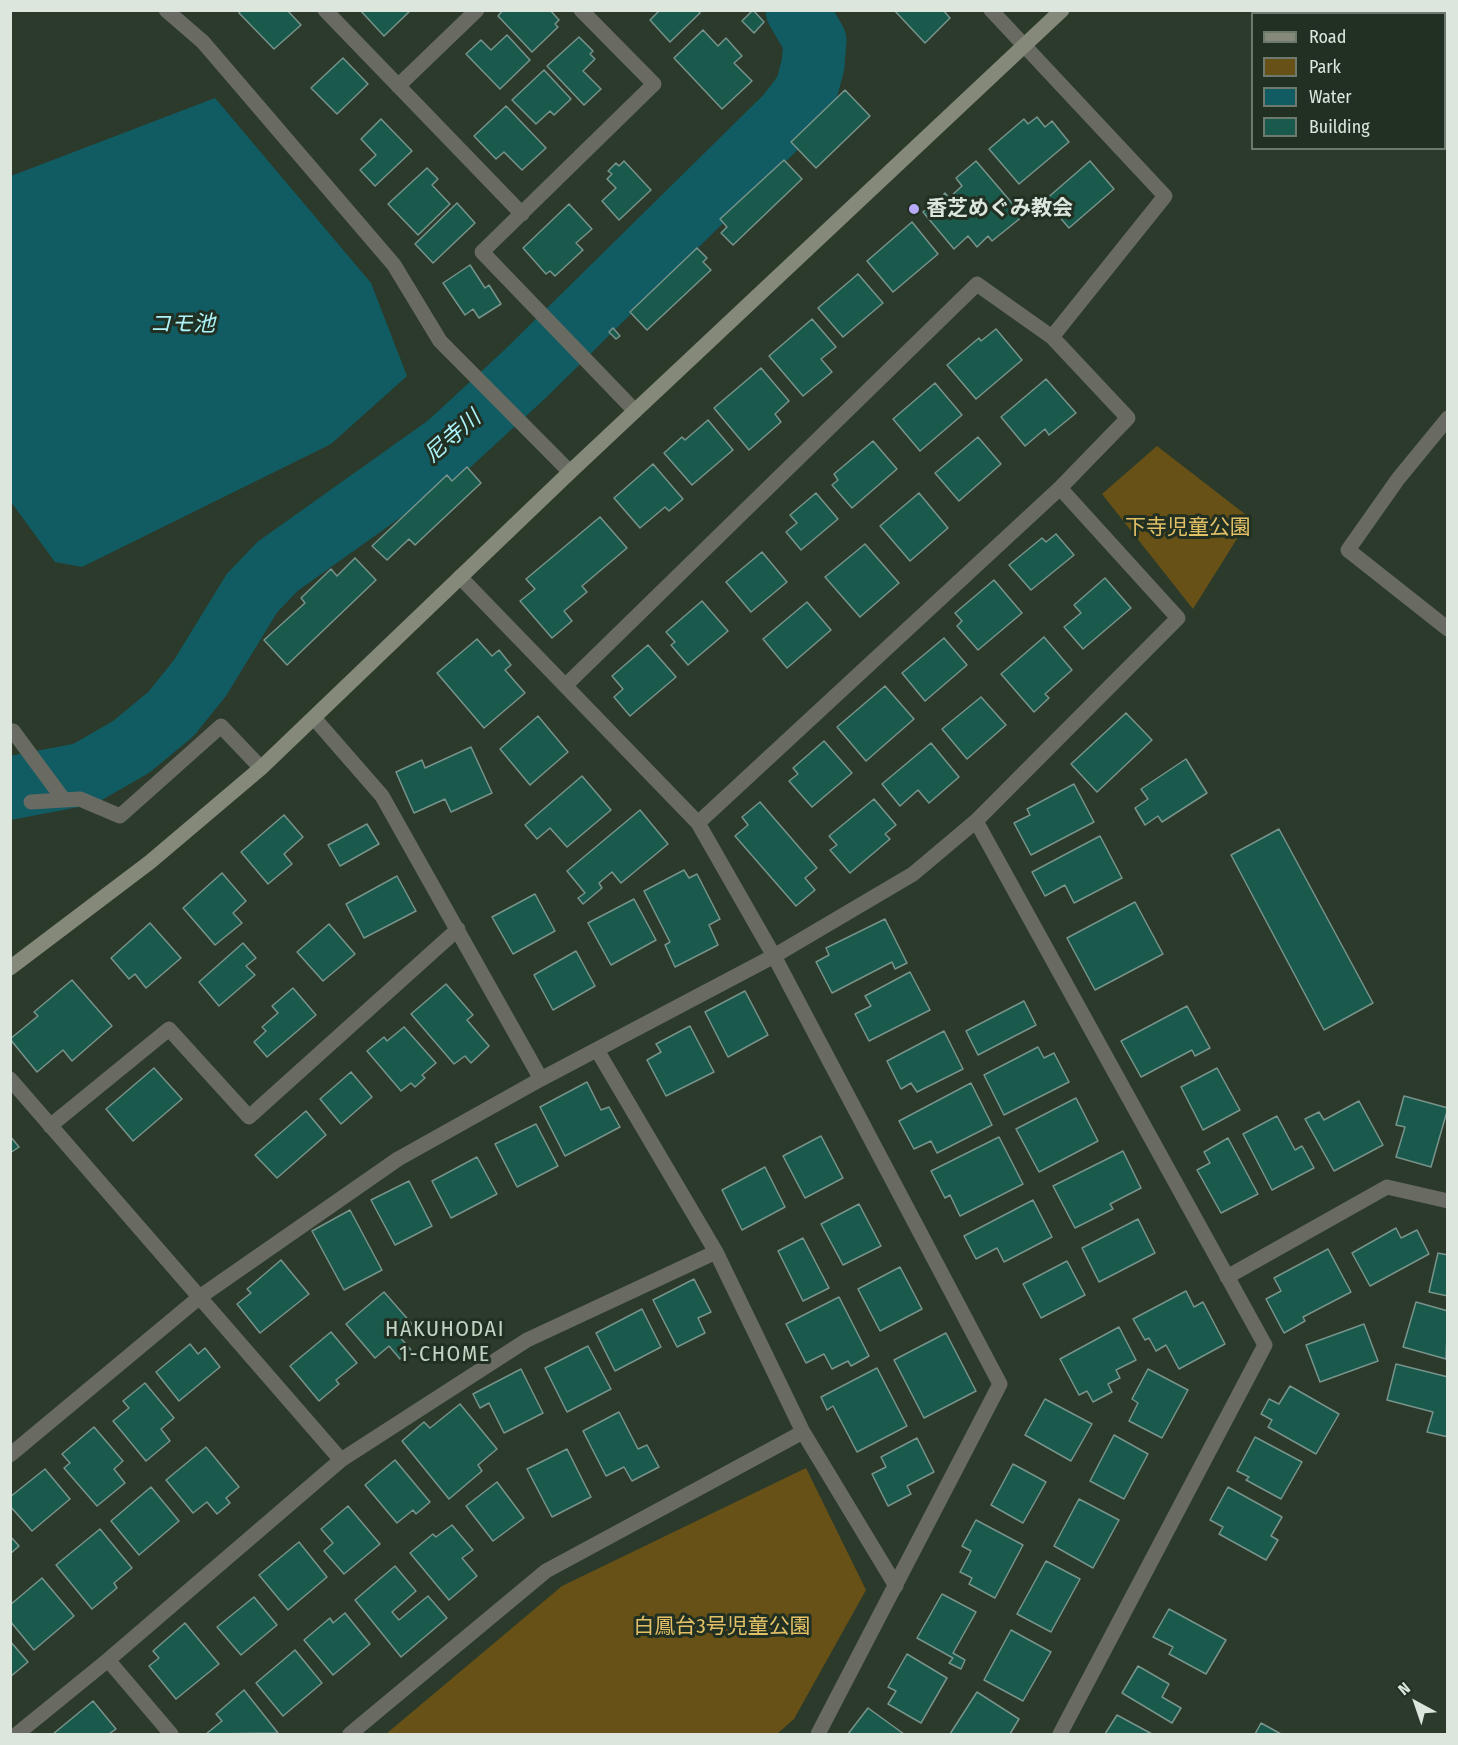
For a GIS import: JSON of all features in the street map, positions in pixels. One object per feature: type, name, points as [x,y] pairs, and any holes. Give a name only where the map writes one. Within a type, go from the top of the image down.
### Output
[{"type":"street","points":[[166,10],[203,42],[394,265],[440,341],[570,472]]},
{"type":"street","points":[[326,10],[522,214]]},
{"type":"street","points":[[398,86],[477,10]]},
{"type":"street","points":[[581,10],[654,84],[482,252],[634,411]]},
{"type":"street","points":[[992,10],[1165,196],[1052,337]]},
{"type":"street","points":[[10,968],[150,862],[261,768],[634,411],[1062,10]]},
{"type":"street","points":[[566,685],[977,284],[1052,337],[1128,418],[1060,488],[698,823]]},
{"type":"street","points":[[1448,418],[1398,479],[1348,550],[1448,629]]},
{"type":"street","points":[[10,1455],[201,1296],[398,1159],[541,1079],[774,956],[913,874],[976,821],[1178,618],[1060,488]]},
{"type":"street","points":[[460,577],[698,823],[774,956],[1000,1384],[818,1734]]},
{"type":"street","points":[[314,718],[382,796],[541,1079]]},
{"type":"street","points":[[31,802],[80,799],[120,816],[221,726],[261,768]]},
{"type":"street","points":[[14,731],[64,800]]},
{"type":"street","points":[[976,821],[1265,1345],[1059,1734]]},
{"type":"street","points":[[50,1126],[169,1029],[249,1117],[458,929]]},
{"type":"street","points":[[597,1050],[716,1252],[803,1432],[896,1586]]},
{"type":"street","points":[[10,1079],[201,1296],[341,1460]]},
{"type":"street","points":[[1227,1277],[1387,1187],[1448,1201]]},
{"type":"street","points":[[17,1734],[108,1660],[341,1460],[527,1340],[716,1252]]},
{"type":"street","points":[[350,1734],[546,1571],[803,1432]]},
{"type":"street","points":[[108,1660],[171,1734]]},
{"type":"green space","name":"下寺児童公園","points":[[1157,446],[1250,518],[1193,609],[1102,494]]},
{"type":"green space","name":"白鳳台3号児童公園","points":[[806,1468],[866,1590],[794,1719],[777,1734],[386,1734],[562,1586]]},
{"type":"water","name":"コモ池","points":[[215,98],[371,283],[407,376],[331,444],[82,567],[55,562],[11,502],[11,176]]},
{"type":"building","points":[[241,10],[287,10],[301,25],[274,49],[239,13]]},
{"type":"building","points":[[360,10],[411,10],[384,36]]},
{"type":"building","points":[[503,10],[550,10],[559,20],[555,24],[558,27],[532,52],[498,16]]},
{"type":"building","points":[[660,10],[698,10],[700,13],[670,42],[650,20]]},
{"type":"building","points":[[753,10],[764,22],[754,33],[742,21]]},
{"type":"building","points":[[894,10],[943,10],[950,18],[925,43]]},
{"type":"building","points":[[703,30],[718,46],[726,38],[742,56],[734,63],[752,81],[722,109],[674,58]]},
{"type":"building","points":[[507,35],[530,60],[500,89],[466,54],[481,40],[491,50]]},
{"type":"building","points":[[579,37],[593,51],[590,54],[595,59],[583,71],[601,89],[584,105],[547,66]]},
{"type":"building","points":[[343,58],[368,84],[337,114],[311,88]]},
{"type":"building","points":[[544,70],[571,99],[554,115],[550,111],[536,124],[512,100]]},
{"type":"building","points":[[845,90],[870,116],[816,168],[791,142]]},
{"type":"building","points":[[506,106],[546,148],[522,170],[504,152],[496,159],[474,136]]},
{"type":"building","points":[[1037,117],[1045,127],[1052,121],[1069,142],[1019,184],[989,149],[1024,119],[1028,124]]},
{"type":"building","points":[[381,119],[412,151],[375,186],[360,170],[376,155],[361,139]]},
{"type":"building","points":[[784,160],[802,179],[733,245],[721,233],[727,227],[720,219]]},
{"type":"building","points":[[624,161],[651,190],[619,220],[602,201],[616,188],[607,179],[612,174],[608,171],[616,163],[619,166]]},
{"type":"building","points":[[976,161],[1023,216],[992,241],[988,236],[977,247],[968,236],[954,249],[923,212],[945,193],[949,198],[962,186],[956,178]]},
{"type":"building","points":[[1090,161],[1114,189],[1069,228],[1045,200]]},
{"type":"building","points":[[427,168],[438,179],[432,185],[450,204],[418,235],[388,204]]},
{"type":"building","points":[[457,203],[475,223],[433,263],[415,244]]},
{"type":"building","points":[[569,204],[592,229],[576,243],[583,250],[555,276],[550,271],[546,274],[523,248]]},
{"type":"building","points":[[912,222],[938,254],[893,292],[867,261]]},
{"type":"building","points":[[697,248],[707,258],[703,262],[711,270],[647,330],[630,312]]},
{"type":"building","points":[[470,265],[485,288],[489,285],[501,304],[479,318],[473,309],[465,315],[443,283]]},
{"type":"building","points":[[858,274],[883,303],[843,337],[818,308]]},
{"type":"building","points":[[812,319],[836,347],[821,359],[832,372],[803,396],[769,356]]},
{"type":"building","points":[[613,328],[620,336],[616,339],[609,332]]},
{"type":"building","points":[[996,329],[1022,360],[976,399],[947,365],[979,338],[981,341]]},
{"type":"building","points":[[761,368],[789,401],[775,414],[781,422],[749,450],[714,408]]},
{"type":"building","points":[[1046,379],[1076,413],[1049,435],[1045,429],[1025,446],[1001,417]]},
{"type":"building","points":[[935,383],[962,415],[920,451],[893,419]]},
{"type":"building","points":[[708,420],[733,450],[692,485],[664,453],[682,437],[685,440]]},
{"type":"building","points":[[978,437],[1001,464],[959,501],[935,473]]},
{"type":"building","points":[[873,441],[897,469],[852,508],[832,485],[838,480],[834,474]]},
{"type":"building","points":[[653,464],[683,499],[669,511],[665,507],[640,528],[614,498]]},
{"type":"building","points":[[467,467],[481,483],[415,545],[409,539],[387,560],[372,546],[447,475],[452,481]]},
{"type":"building","points":[[816,493],[838,519],[801,550],[786,532],[797,523],[790,515]]},
{"type":"building","points":[[919,493],[948,528],[910,561],[880,526]]},
{"type":"building","points":[[600,517],[627,548],[582,586],[587,592],[564,611],[572,621],[552,638],[520,601],[535,589],[526,579]]},
{"type":"building","points":[[1056,534],[1074,555],[1031,590],[1009,565],[1042,538],[1046,542]]},
{"type":"building","points":[[865,544],[899,583],[860,617],[825,577]]},
{"type":"building","points":[[762,552],[787,582],[751,612],[726,582]]},
{"type":"building","points":[[355,558],[376,580],[287,665],[264,640],[305,603],[301,598],[331,569],[337,576]]},
{"type":"building","points":[[1105,578],[1131,608],[1083,649],[1064,627],[1081,613],[1074,605]]},
{"type":"building","points":[[994,580],[1022,613],[978,650],[957,626],[962,621],[955,613]]},
{"type":"building","points":[[702,601],[728,631],[688,665],[671,645],[675,642],[666,632]]},
{"type":"building","points":[[807,602],[831,630],[787,668],[763,639]]},
{"type":"building","points":[[1044,637],[1072,670],[1045,694],[1049,698],[1034,712],[1001,674]]},
{"type":"building","points":[[944,638],[967,665],[925,701],[902,673]]},
{"type":"building","points":[[477,639],[492,656],[499,650],[511,665],[505,670],[525,693],[484,728],[437,673]]},
{"type":"building","points":[[648,645],[676,677],[630,716],[614,697],[623,689],[612,676]]},
{"type":"building","points":[[885,686],[914,719],[866,761],[837,727]]},
{"type":"building","points":[[981,697],[1006,725],[967,759],[942,729]]},
{"type":"building","points":[[1126,713],[1152,740],[1097,792],[1071,764]]},
{"type":"building","points":[[538,716],[568,752],[530,785],[500,749]]},
{"type":"building","points":[[824,741],[852,773],[812,807],[789,781],[798,774],[793,768]]},
{"type":"building","points":[[931,743],[959,777],[929,803],[918,790],[900,806],[882,784]]},
{"type":"building","points":[[471,747],[492,793],[451,812],[445,799],[414,813],[396,772],[422,760],[425,768]]},
{"type":"building","points":[[1186,759],[1207,793],[1162,822],[1158,816],[1145,825],[1135,808],[1148,799],[1141,789]]},
{"type":"building","points":[[582,776],[611,810],[567,847],[550,828],[537,839],[525,825]]},
{"type":"building","points":[[1074,784],[1094,822],[1031,855],[1014,823],[1030,815],[1027,809]]},
{"type":"building","points":[[874,799],[896,825],[885,834],[890,839],[850,873],[830,850],[837,845],[829,836]]},
{"type":"building","points":[[760,802],[817,868],[805,878],[815,890],[796,906],[735,836],[748,825],[742,817]]},
{"type":"building","points":[[640,810],[668,844],[621,883],[612,872],[599,883],[602,888],[583,904],[578,898],[585,893],[567,871]]},
{"type":"building","points":[[284,815],[303,837],[284,854],[292,864],[268,884],[241,852]]},
{"type":"building","points":[[367,824],[379,844],[340,866],[328,845]]},
{"type":"building","points":[[1279,829],[1373,1003],[1324,1030],[1231,855]]},
{"type":"building","points":[[1100,836],[1122,878],[1074,903],[1065,885],[1045,896],[1032,872]]},
{"type":"building","points":[[684,870],[689,878],[697,874],[720,919],[709,925],[718,945],[675,967],[665,945],[670,942],[644,891]]},
{"type":"building","points":[[222,873],[246,901],[233,913],[242,923],[215,945],[183,908]]},
{"type":"building","points":[[397,876],[416,911],[364,938],[346,904]]},
{"type":"building","points":[[535,894],[555,931],[513,954],[492,917]]},
{"type":"building","points":[[634,899],[656,940],[611,965],[588,923]]},
{"type":"building","points":[[1135,902],[1163,954],[1095,990],[1067,938]]},
{"type":"building","points":[[885,919],[907,963],[895,969],[892,962],[832,993],[816,962],[829,955],[826,948]]},
{"type":"building","points":[[150,923],[181,958],[146,988],[135,974],[129,979],[111,958]]},
{"type":"building","points":[[329,924],[355,954],[323,981],[297,952]]},
{"type":"building","points":[[243,943],[256,958],[246,966],[255,975],[219,1006],[199,982]]},
{"type":"building","points":[[576,951],[595,986],[553,1010],[534,975]]},
{"type":"building","points":[[910,972],[930,1010],[869,1041],[855,1014],[871,1006],[865,996]]},
{"type":"building","points":[[72,980],[112,1026],[72,1061],[63,1050],[37,1072],[10,1039],[38,1016],[34,1012]]},
{"type":"building","points":[[446,984],[473,1015],[467,1020],[489,1046],[471,1063],[465,1056],[454,1064],[411,1014]]},
{"type":"building","points":[[293,988],[316,1015],[267,1057],[254,1042],[266,1031],[262,1027],[278,1013],[272,1006]]},
{"type":"building","points":[[745,991],[768,1035],[728,1057],[705,1012]]},
{"type":"building","points":[[1024,1001],[1036,1025],[978,1055],[966,1031]]},
{"type":"building","points":[[1187,1006],[1210,1048],[1195,1056],[1192,1050],[1141,1077],[1121,1041]]},
{"type":"building","points":[[690,1026],[714,1072],[666,1096],[647,1060],[661,1052],[656,1044]]},
{"type":"building","points":[[404,1027],[436,1063],[422,1075],[425,1078],[415,1087],[411,1083],[401,1091],[367,1051],[384,1037],[387,1041]]},
{"type":"building","points":[[944,1031],[963,1069],[917,1092],[911,1083],[901,1089],[887,1061]]},
{"type":"building","points":[[1038,1047],[1044,1058],[1054,1053],[1069,1082],[1004,1115],[984,1075]]},
{"type":"building","points":[[154,1068],[182,1099],[133,1141],[106,1109]]},
{"type":"building","points":[[1217,1068],[1240,1110],[1203,1130],[1181,1087]]},
{"type":"building","points":[[351,1072],[372,1097],[341,1124],[320,1099]]},
{"type":"building","points":[[587,1082],[601,1110],[609,1107],[620,1127],[565,1156],[540,1107]]},
{"type":"building","points":[[971,1083],[992,1125],[937,1153],[931,1141],[914,1149],[899,1121]]},
{"type":"building","points":[[1404,1096],[1448,1108],[1431,1167],[1396,1157],[1405,1127],[1396,1125]]},
{"type":"building","points":[[1076,1098],[1098,1141],[1039,1172],[1016,1129]]},
{"type":"building","points":[[1359,1101],[1383,1145],[1334,1171],[1305,1119],[1319,1112],[1324,1120]]},
{"type":"building","points":[[306,1111],[326,1135],[277,1178],[255,1155]]},
{"type":"building","points":[[1277,1116],[1295,1150],[1302,1146],[1314,1168],[1272,1190],[1243,1134]]},
{"type":"building","points":[[536,1124],[558,1166],[517,1187],[495,1144]]},
{"type":"building","points":[[10,1136],[19,1147],[10,1153]]},
{"type":"building","points":[[821,1136],[843,1178],[805,1198],[783,1156]]},
{"type":"building","points":[[999,1137],[1023,1184],[960,1216],[950,1195],[945,1198],[931,1171]]},
{"type":"building","points":[[1228,1138],[1258,1194],[1221,1213],[1197,1170],[1210,1163],[1204,1152]]},
{"type":"building","points":[[1123,1151],[1141,1188],[1110,1204],[1113,1209],[1075,1228],[1053,1186]]},
{"type":"building","points":[[477,1157],[497,1194],[451,1218],[432,1181]]},
{"type":"building","points":[[765,1167],[785,1207],[742,1230],[722,1190]]},
{"type":"building","points":[[409,1181],[432,1226],[395,1245],[371,1200]]},
{"type":"building","points":[[1033,1200],[1052,1237],[1004,1262],[997,1248],[976,1259],[964,1236]]},
{"type":"building","points":[[859,1204],[881,1246],[843,1265],[821,1224]]},
{"type":"building","points":[[350,1210],[382,1270],[344,1290],[312,1231]]},
{"type":"building","points":[[1138,1219],[1155,1253],[1099,1282],[1082,1248]]},
{"type":"building","points":[[1396,1228],[1401,1238],[1417,1230],[1429,1254],[1370,1286],[1352,1253]]},
{"type":"building","points":[[803,1238],[829,1288],[803,1301],[778,1251]]},
{"type":"building","points":[[1328,1249],[1351,1292],[1303,1317],[1305,1321],[1284,1333],[1266,1299],[1281,1291],[1274,1278]]},
{"type":"building","points":[[1438,1253],[1448,1255],[1448,1296],[1429,1292]]},
{"type":"building","points":[[281,1260],[309,1294],[260,1333],[237,1304],[251,1293],[247,1289]]},
{"type":"building","points":[[1067,1261],[1085,1295],[1041,1318],[1023,1284]]},
{"type":"building","points":[[900,1267],[922,1309],[880,1331],[858,1289]]},
{"type":"building","points":[[694,1279],[711,1312],[698,1318],[705,1333],[677,1347],[653,1300]]},
{"type":"building","points":[[1186,1291],[1194,1307],[1203,1302],[1225,1344],[1179,1369],[1166,1345],[1156,1351],[1149,1338],[1145,1340],[1133,1319]]},
{"type":"building","points":[[384,1292],[412,1324],[398,1335],[411,1350],[400,1359],[389,1346],[375,1358],[346,1324]]},
{"type":"building","points":[[839,1297],[869,1356],[851,1366],[848,1361],[832,1369],[824,1354],[806,1363],[786,1324]]},
{"type":"building","points":[[1416,1302],[1448,1311],[1446,1359],[1403,1347]]},
{"type":"building","points":[[642,1309],[661,1347],[615,1371],[596,1333]]},
{"type":"building","points":[[1364,1324],[1378,1361],[1320,1382],[1306,1345]]},
{"type":"building","points":[[1119,1327],[1136,1360],[1116,1370],[1120,1378],[1108,1384],[1112,1392],[1093,1402],[1087,1391],[1079,1395],[1060,1359]]},
{"type":"building","points":[[331,1332],[357,1363],[336,1380],[339,1384],[319,1401],[290,1366]]},
{"type":"building","points":[[946,1333],[976,1391],[924,1418],[894,1360]]},
{"type":"building","points":[[190,1344],[198,1354],[205,1348],[220,1367],[179,1401],[156,1372]]},
{"type":"building","points":[[588,1346],[611,1389],[567,1412],[545,1368]]},
{"type":"building","points":[[1396,1364],[1448,1377],[1448,1437],[1427,1432],[1433,1412],[1387,1400]]},
{"type":"building","points":[[877,1368],[907,1426],[857,1452],[833,1406],[827,1410],[821,1397]]},
{"type":"building","points":[[521,1369],[543,1413],[504,1433],[489,1403],[480,1408],[473,1394]]},
{"type":"building","points":[[1148,1369],[1188,1390],[1162,1438],[1129,1421],[1138,1403],[1132,1399]]},
{"type":"building","points":[[145,1383],[174,1418],[161,1429],[170,1441],[146,1461],[113,1421],[129,1408],[123,1401]]},
{"type":"building","points":[[1290,1386],[1339,1414],[1316,1454],[1268,1427],[1272,1420],[1261,1414],[1269,1399],[1279,1404]]},
{"type":"building","points":[[1045,1399],[1092,1424],[1071,1461],[1025,1435]]},
{"type":"building","points":[[460,1404],[497,1449],[478,1465],[482,1471],[449,1499],[402,1441],[424,1422],[430,1428]]},
{"type":"building","points":[[619,1412],[638,1449],[647,1445],[659,1467],[632,1481],[624,1467],[606,1476],[583,1431]]},
{"type":"building","points":[[94,1427],[123,1461],[114,1469],[125,1483],[97,1506],[64,1468],[70,1463],[62,1454]]},
{"type":"building","points":[[1114,1435],[1148,1454],[1124,1499],[1090,1481]]},
{"type":"building","points":[[1255,1437],[1302,1462],[1281,1499],[1246,1480],[1249,1477],[1237,1471]]},
{"type":"building","points":[[917,1438],[934,1472],[907,1486],[911,1494],[888,1506],[872,1474],[886,1467],[881,1457]]},
{"type":"building","points":[[206,1447],[239,1487],[226,1498],[230,1503],[217,1514],[207,1502],[193,1513],[166,1480]]},
{"type":"building","points":[[567,1449],[591,1497],[552,1517],[527,1469]]},
{"type":"building","points":[[395,1460],[430,1502],[416,1514],[413,1510],[397,1523],[365,1485]]},
{"type":"building","points":[[1013,1464],[1046,1482],[1023,1523],[991,1505]]},
{"type":"building","points":[[45,1469],[70,1499],[32,1531],[10,1506],[10,1497]]},
{"type":"building","points":[[497,1482],[524,1518],[493,1541],[466,1506]]},
{"type":"building","points":[[151,1487],[179,1521],[139,1555],[111,1521]]},
{"type":"building","points":[[1228,1487],[1282,1517],[1271,1536],[1278,1540],[1266,1560],[1219,1534],[1223,1527],[1210,1520]]},
{"type":"building","points":[[1079,1499],[1119,1520],[1093,1568],[1054,1546]]},
{"type":"building","points":[[348,1506],[380,1544],[344,1574],[324,1551],[333,1543],[321,1529]]},
{"type":"building","points":[[976,1520],[1023,1545],[995,1598],[969,1584],[972,1578],[960,1572],[971,1551],[962,1546]]},
{"type":"building","points":[[452,1525],[473,1550],[462,1558],[477,1576],[449,1600],[410,1553],[433,1534],[436,1537]]},
{"type":"building","points":[[100,1529],[132,1568],[114,1583],[117,1588],[92,1609],[56,1565]]},
{"type":"building","points":[[10,1536],[19,1546],[10,1554]]},
{"type":"building","points":[[299,1542],[327,1577],[288,1610],[259,1575]]},
{"type":"building","points":[[1046,1561],[1080,1579],[1051,1632],[1017,1614]]},
{"type":"building","points":[[395,1566],[416,1591],[392,1612],[399,1620],[428,1596],[447,1618],[401,1657],[355,1600]]},
{"type":"building","points":[[42,1578],[74,1616],[34,1650],[10,1621],[10,1605]]},
{"type":"building","points":[[942,1594],[976,1612],[953,1653],[965,1660],[961,1669],[949,1663],[953,1658],[917,1638]]},
{"type":"building","points":[[254,1597],[277,1625],[241,1655],[217,1627]]},
{"type":"building","points":[[1169,1609],[1226,1640],[1206,1674],[1169,1654],[1173,1647],[1153,1637]]},
{"type":"building","points":[[345,1613],[370,1644],[333,1675],[304,1640],[330,1618],[333,1623]]},
{"type":"building","points":[[185,1623],[219,1664],[176,1699],[149,1666],[159,1658],[153,1651]]},
{"type":"building","points":[[1011,1630],[1051,1652],[1023,1701],[984,1680]]},
{"type":"building","points":[[10,1641],[28,1662],[10,1677]]},
{"type":"building","points":[[295,1650],[322,1683],[283,1716],[256,1683]]},
{"type":"building","points":[[907,1654],[947,1678],[921,1723],[888,1704],[896,1691],[888,1687]]},
{"type":"building","points":[[1138,1666],[1169,1684],[1162,1697],[1181,1708],[1172,1723],[1122,1693]]},
{"type":"building","points":[[244,1690],[278,1733],[206,1734],[222,1721],[216,1714]]},
{"type":"building","points":[[977,1692],[1019,1719],[1010,1734],[950,1734]]},
{"type":"building","points":[[93,1701],[116,1729],[109,1734],[53,1734]]},
{"type":"building","points":[[868,1708],[904,1734],[848,1734]]},
{"type":"building","points":[[1117,1715],[1152,1734],[1105,1734]]},
{"type":"building","points":[[1261,1723],[1281,1734],[1255,1734]]},
{"type":"waterway","name":"尼寺川","points":[[10,788],[84,774],[131,747],[171,714],[200,678],[252,593],[278,566],[448,445],[525,374],[788,115],[806,91],[813,65],[815,41],[797,10]]},
{"type":"place","name":"香芝めぐみ教会","points":[[914,209]]},
{"type":"district","name":"HAKUHODAI 1-CHOME","points":[[445,1342]]}]
